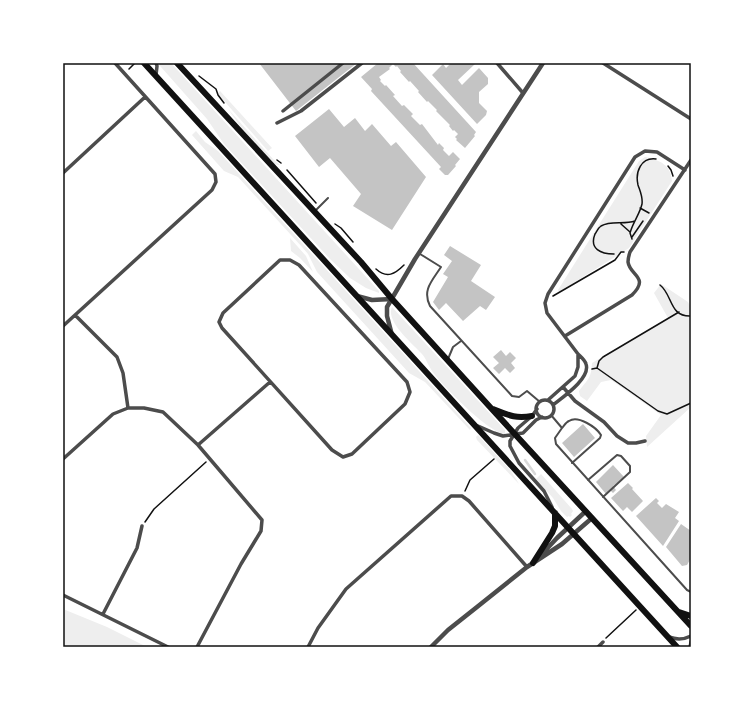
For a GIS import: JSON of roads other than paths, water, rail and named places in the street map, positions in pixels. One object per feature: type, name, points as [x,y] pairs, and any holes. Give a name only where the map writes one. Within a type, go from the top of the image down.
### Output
[{"type":"highway","points":[[144,63],[677,647]]},
{"type":"highway","points":[[177,63],[361,262],[392,299],[691,626]]},
{"type":"highway","points":[[490,407],[513,417],[521,418],[532,416]]},
{"type":"highway","points":[[530,565],[552,533],[555,513]]},
{"type":"highway","points":[[677,611],[691,616]]},
{"type":"street","points":[[63,326],[212,190],[216,182],[215,174],[115,63]]},
{"type":"street","points":[[156,63],[156,76]]},
{"type":"street","points":[[283,111],[343,63]]},
{"type":"street","points":[[277,123],[301,111],[362,63]]},
{"type":"street","points":[[497,63],[523,93]]},
{"type":"street","points":[[392,334],[388,316],[388,307],[392,299],[419,254],[543,63]]},
{"type":"street","points":[[603,63],[691,119]]},
{"type":"street","points":[[63,173],[145,97]]},
{"type":"street","points":[[553,405],[581,381],[586,372],[586,363],[547,313],[545,303],[548,294],[635,157],[645,151],[657,152],[685,170]]},
{"type":"street","points":[[564,336],[632,295],[638,289],[639,280],[630,268],[628,261],[630,252],[691,160]]},
{"type":"street","points":[[280,260],[290,260],[299,265],[407,382],[410,392],[405,404],[352,454],[343,457],[332,450],[270,382],[222,328],[219,322],[223,313],[280,260]]},
{"type":"street","points":[[357,296],[372,300],[392,299]]},
{"type":"street","points":[[75,316],[117,358],[123,373],[128,408]]},
{"type":"street","points":[[555,513],[545,493],[513,454],[510,443],[518,428],[532,416],[540,402],[548,400],[575,376],[578,367],[578,354]]},
{"type":"street","points":[[198,446],[270,382]]},
{"type":"street","points":[[562,388],[575,401],[604,422],[617,436],[628,443],[645,441]]},
{"type":"street","points":[[462,412],[479,427],[494,434],[503,436],[523,433],[536,420],[551,415],[554,411],[553,405],[548,400]]},
{"type":"street","points":[[63,459],[113,414],[128,408],[144,408],[163,412],[198,446],[262,520],[261,530],[241,564],[197,647]]},
{"type":"street","points":[[537,409],[542,417]]},
{"type":"street","points":[[308,647],[318,628],[346,589],[451,496],[462,496],[469,501],[530,565]]},
{"type":"street","points":[[530,565],[586,511]]},
{"type":"street","points":[[432,647],[448,630],[530,565],[562,544],[592,518]]},
{"type":"street","points":[[103,614],[137,548],[142,526]]},
{"type":"street","points":[[63,596],[103,614],[168,647]]},
{"type":"street","points":[[666,636],[677,640],[691,636]]},
{"type":"street","points":[[598,647],[603,642]]},
{"type":"street","points":[[690,647],[691,642]]},
{"type":"lane","points":[[314,211],[328,198]]},
{"type":"lane","points":[[419,254],[441,267],[427,290],[426,299],[430,306],[512,396],[519,397],[527,391],[540,402]]},
{"type":"lane","points":[[448,360],[453,347],[461,341]]},
{"type":"lane","points":[[551,415],[562,428]]},
{"type":"lane","points":[[572,462],[600,438],[598,432],[582,420],[575,419],[568,421],[554,441],[556,444],[603,498],[687,590],[691,592]]},
{"type":"lane","points":[[588,480],[617,455],[621,456],[630,466],[630,472],[603,498]]},
{"type":"waterway","points":[[525,460],[535,474]]}]
